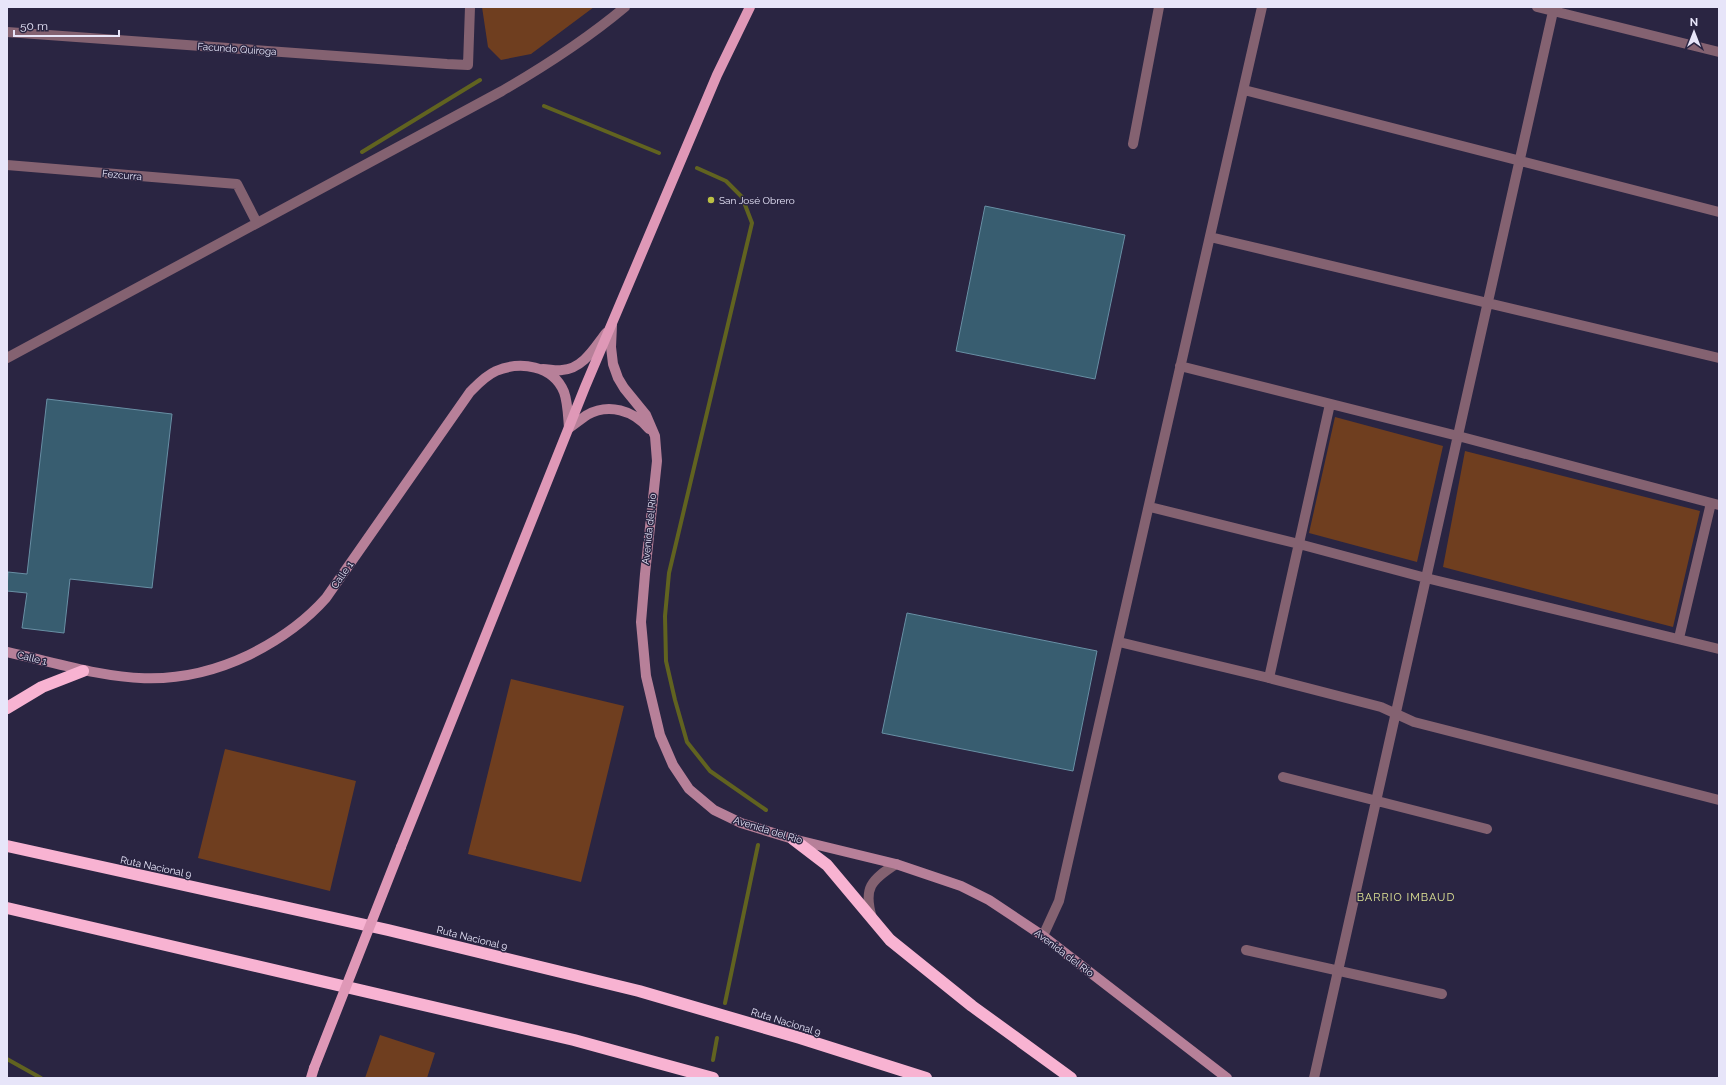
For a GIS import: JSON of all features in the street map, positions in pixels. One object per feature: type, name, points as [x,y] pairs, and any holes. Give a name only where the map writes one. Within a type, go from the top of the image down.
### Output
[{"type":"highway","points":[[7,708],[42,687],[84,671]]},
{"type":"highway","points":[[793,839],[814,854],[827,866],[890,940],[966,1001],[1071,1078]]},
{"type":"highway","name":"Ruta Nacional 9","points":[[7,846],[388,930],[639,991],[800,1038],[926,1078]]},
{"type":"highway","points":[[7,908],[574,1040],[713,1078]]},
{"type":"main road","points":[[311,1078],[401,847],[570,428],[585,387],[717,75],[750,7]]},
{"type":"street","name":"Facundo Quiroga","points":[[7,32],[447,64],[468,64],[470,7]]},
{"type":"street","points":[[7,358],[538,70],[605,24],[625,7]]},
{"type":"street","points":[[1133,144],[1159,7]]},
{"type":"street","points":[[1042,936],[1059,901],[1150,508],[1180,366],[1262,7]]},
{"type":"street","points":[[1537,7],[1553,9],[1719,52]]},
{"type":"street","points":[[1314,1078],[1375,801],[1397,715],[1426,578],[1553,9]]},
{"type":"street","points":[[1244,90],[1719,212]]},
{"type":"street","name":"Fezcurra","points":[[7,165],[237,184],[257,223]]},
{"type":"street","points":[[1210,237],[1719,358]]},
{"type":"street","name":"Calle 1","points":[[7,652],[84,671],[127,678],[148,679],[186,676],[209,671],[238,660],[272,644],[313,613],[326,598],[470,392],[482,380],[495,372],[506,368],[524,366],[563,370],[577,366],[588,357],[612,325]]},
{"type":"street","name":"Avenida del Rio","points":[[612,325],[611,347],[613,364],[618,378],[624,388],[646,415],[655,436],[657,461],[644,574],[641,622],[646,676],[660,735],[673,765],[690,789],[714,810],[741,823],[793,839],[896,864],[961,886],[989,900],[1042,936],[1227,1078]]},
{"type":"street","points":[[1180,366],[1458,436],[1715,504],[1679,638]]},
{"type":"street","points":[[543,369],[558,381],[564,393],[570,428],[588,415],[601,410],[611,409],[624,411],[644,422],[655,436]]},
{"type":"street","points":[[1269,678],[1330,404]]},
{"type":"street","points":[[1150,508],[1299,544],[1426,578],[1679,638],[1719,649]]},
{"type":"street","points":[[1119,642],[1381,707],[1414,722],[1719,800]]},
{"type":"street","points":[[1283,777],[1487,829]]},
{"type":"street","points":[[873,920],[868,902],[869,887],[880,874],[896,864]]},
{"type":"street","points":[[1246,950],[1442,994]]},
{"type":"shaded area","points":[[482,7],[594,7],[531,54],[501,60],[488,47]]},
{"type":"shaded area","points":[[1335,417],[1443,446],[1417,562],[1309,533]]},
{"type":"shaded area","points":[[1465,451],[1700,511],[1673,627],[1443,567]]},
{"type":"shaded area","points":[[511,679],[624,706],[581,882],[468,854]]},
{"type":"shaded area","points":[[225,749],[356,781],[330,891],[198,858]]},
{"type":"shaded area","points":[[380,1035],[435,1053],[427,1078],[365,1078]]},
{"type":"building","points":[[985,206],[1125,235],[1095,379],[956,351]]},
{"type":"building","points":[[47,399],[172,414],[152,588],[70,579],[64,633],[22,628],[27,593],[7,591],[8,572],[27,574]]},
{"type":"building","points":[[907,613],[1097,651],[1073,771],[882,733]]},
{"type":"waterway","points":[[362,152],[480,80]]},
{"type":"waterway","points":[[544,106],[659,153]]},
{"type":"waterway","points":[[697,168],[726,181],[742,197],[752,223],[669,573],[665,616],[666,661],[687,742],[710,771],[766,810]]},
{"type":"waterway","points":[[725,1003],[758,845]]},
{"type":"waterway","points":[[713,1060],[717,1038]]},
{"type":"waterway","points":[[7,1059],[41,1078]]},
{"type":"place","name":"San José Obrero","points":[[711,200]]},
{"type":"district","name":"BARRIO IMBAUD","points":[[1406,897]]}]
